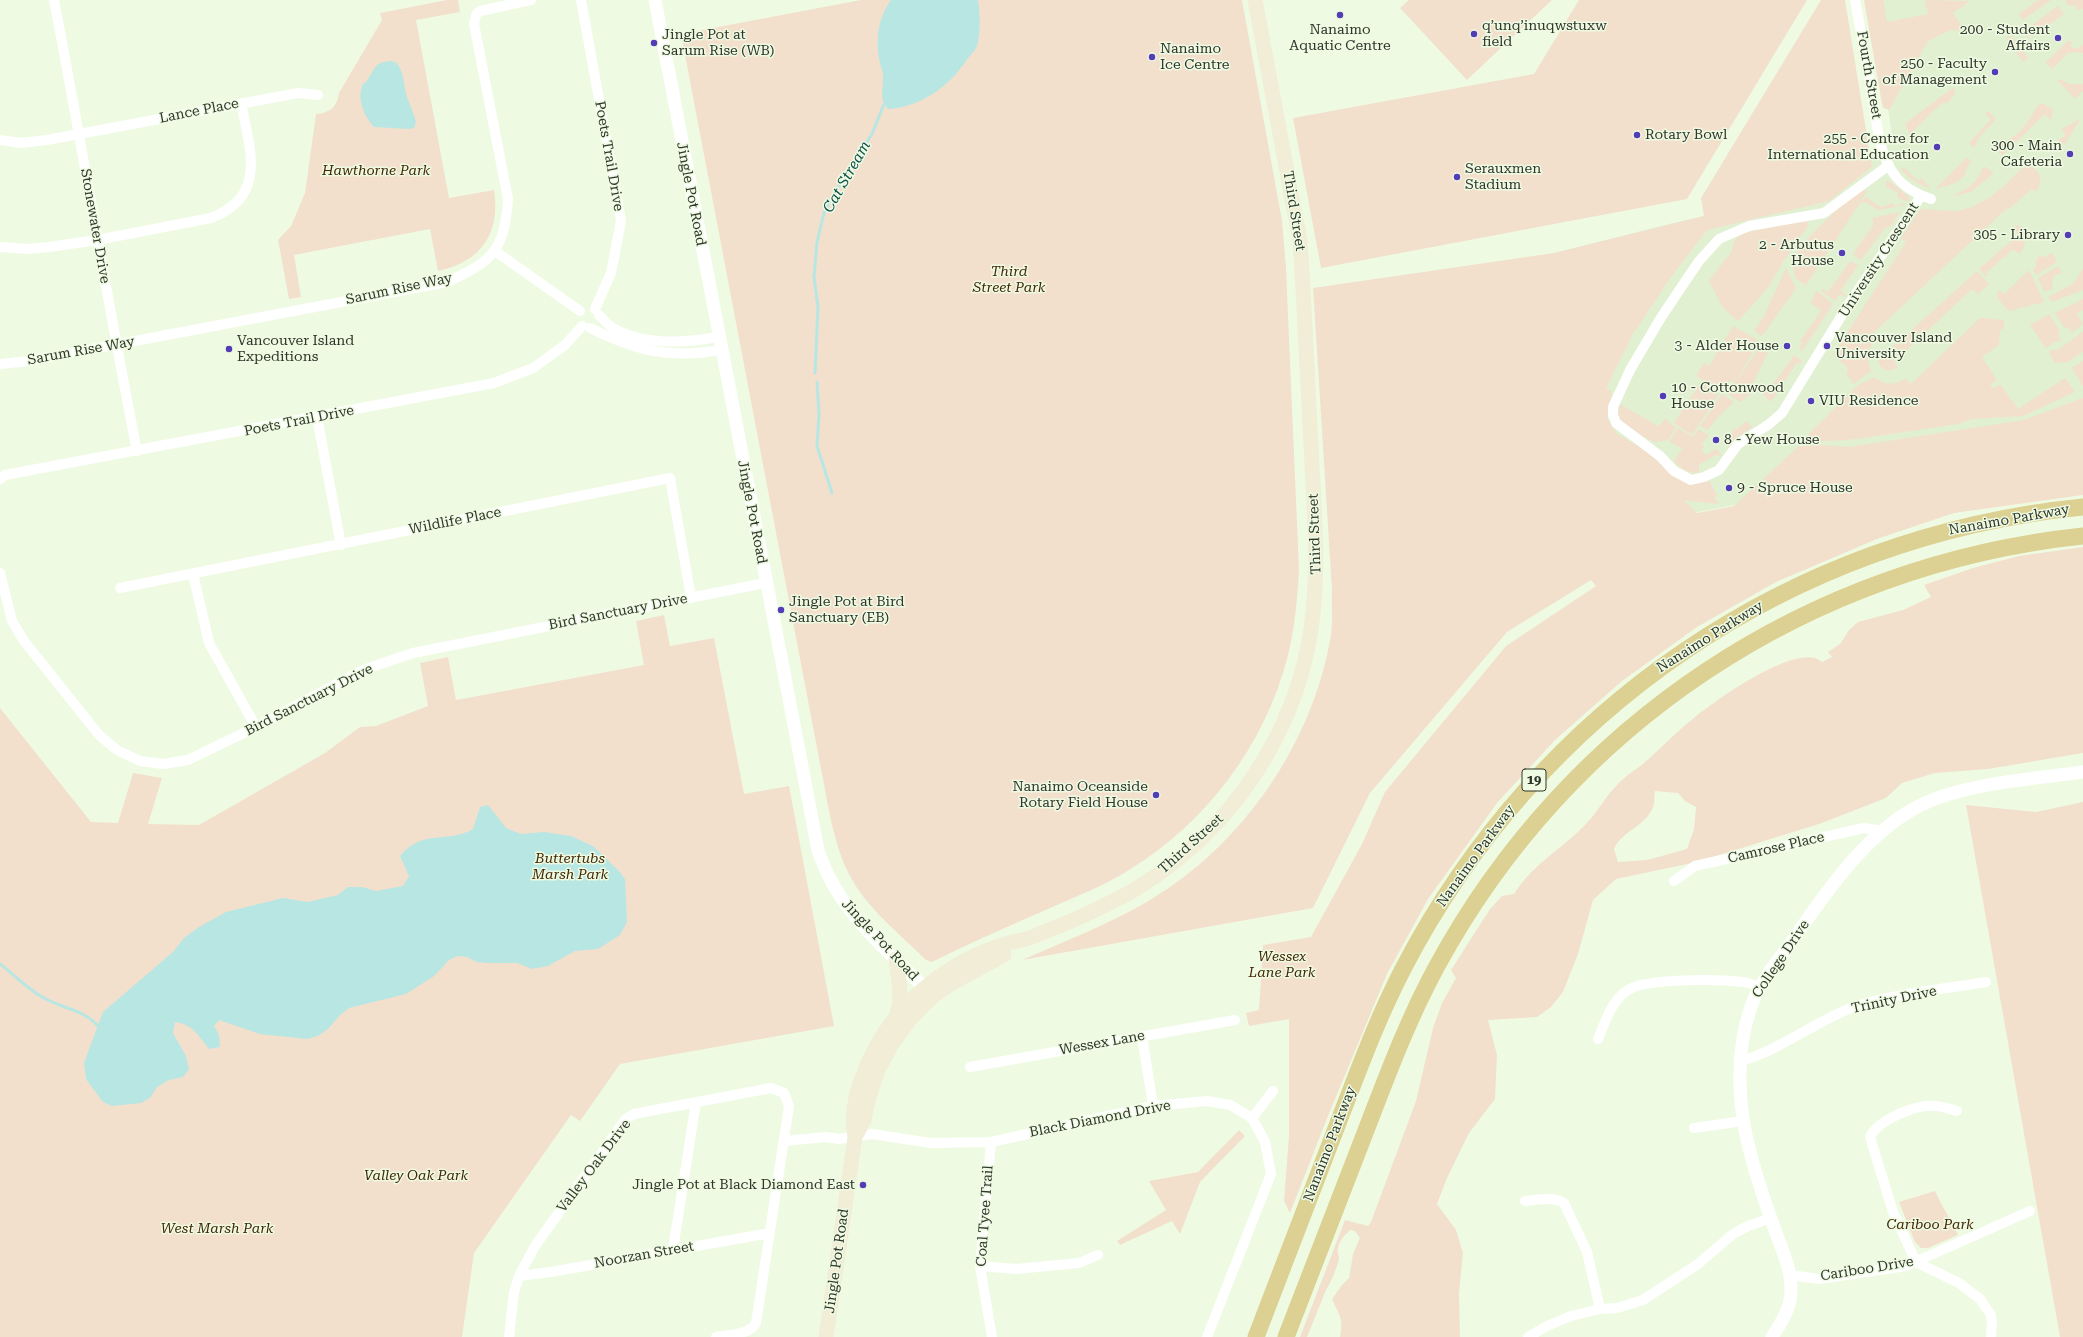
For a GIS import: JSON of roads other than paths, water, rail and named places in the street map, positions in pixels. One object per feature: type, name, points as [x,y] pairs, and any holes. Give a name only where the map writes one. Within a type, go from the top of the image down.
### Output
[{"type":"highway","name":"Nanaimo Parkway","points":[[1256,1337],[1360,1066],[1403,969],[1435,912],[1477,849],[1510,808],[1554,760],[1610,707],[1664,664],[1734,620],[1797,586],[1867,557],[1934,535],[2014,517],[2083,507]]},
{"type":"highway","name":"Nanaimo Parkway","points":[[1286,1337],[1394,1058],[1429,982],[1463,921],[1493,877],[1529,830],[1571,783],[1622,735],[1677,690],[1730,655],[1797,618],[1861,589],[1928,566],[2013,546],[2083,536]]},
{"type":"main road","name":"Third Street","points":[[929,992],[1009,953],[1028,939],[1108,904],[1138,888],[1179,858],[1213,828],[1242,793],[1268,754],[1291,706],[1307,656],[1315,605],[1316,562],[1300,241],[1255,0]]},
{"type":"main road","points":[[896,959],[901,989],[901,1004],[897,1016]]},
{"type":"main road","name":"Jingle Pot Road","points":[[826,1337],[855,1137],[852,1118],[862,1078],[872,1054],[897,1016],[929,992]]},
{"type":"main road","name":"Jingle Pot Road","points":[[855,1137],[864,1120],[873,1084],[887,1053],[929,992]]},
{"type":"street","name":"Stonewater Drive","points":[[54,0],[80,134],[87,187],[116,345],[137,451]]},
{"type":"street","name":"Sarum Rise Way","points":[[0,364],[29,361],[447,282],[476,268],[495,251],[506,225],[508,199],[474,24],[476,15],[480,11],[531,0]]},
{"type":"street","name":"Poets Trail Drive","points":[[581,0],[621,220],[611,273],[597,312]]},
{"type":"street","name":"Jingle Pot Road","points":[[655,0],[765,583],[814,835],[822,864],[842,901],[857,919],[929,992]]},
{"type":"street","name":"Fourth Street","points":[[1855,0],[1877,124],[1888,165],[1904,185],[1921,196],[1931,199]]},
{"type":"street","name":"Lance Place","points":[[0,140],[21,143],[80,134],[298,93],[318,95]]},
{"type":"street","points":[[0,247],[27,249],[97,240],[211,218],[232,207],[245,191],[252,170],[241,103]]},
{"type":"street","name":"University Crescent","points":[[1888,165],[1824,213],[1749,226],[1720,239],[1700,261],[1662,316],[1630,370],[1613,407],[1613,415],[1616,423],[1660,456],[1682,476],[1691,480],[1704,477],[1719,470],[1729,459],[1738,444],[1768,425],[1782,413],[1845,310],[1921,196]]},
{"type":"street","points":[[495,251],[580,311]]},
{"type":"street","points":[[580,311],[588,307],[597,312],[612,328],[638,337],[659,341],[687,342],[718,337]]},
{"type":"street","points":[[580,311],[578,320],[586,327],[635,347],[670,354],[689,355],[721,350]]},
{"type":"street","points":[[586,327],[598,322],[597,312]]},
{"type":"street","name":"Poets Trail Drive","points":[[0,479],[5,475],[494,383],[533,368],[565,345],[586,327]]},
{"type":"street","points":[[317,417],[341,544]]},
{"type":"street","name":"Wildlife Place","points":[[120,588],[670,478],[691,597]]},
{"type":"street","name":"Bird Sanctuary Drive","points":[[0,573],[12,621],[24,641],[99,735],[117,750],[140,761],[163,764],[188,760],[256,727],[363,670],[413,653],[765,583]]},
{"type":"street","points":[[193,574],[209,643],[256,727]]},
{"type":"street","name":"College Drive","points":[[1772,1337],[1789,1306],[1792,1290],[1790,1275],[1751,1154],[1744,1120],[1741,1061],[1744,1030],[1750,1008],[1760,988],[1818,904],[1855,860],[1883,831],[1912,809],[1947,795],[1966,790],[2083,772]]},
{"type":"street","name":"Camrose Place","points":[[1674,881],[1695,866],[1864,828],[1883,831]]},
{"type":"street","points":[[1598,1039],[1608,1014],[1617,1001],[1627,990],[1641,984],[1656,981],[1743,982],[1760,988]]},
{"type":"street","name":"Trinity Drive","points":[[1741,1061],[1756,1056],[1829,1018],[1852,1008],[1883,1000],[1986,982]]},
{"type":"street","name":"Wessex Lane","points":[[970,1067],[1234,1020]]},
{"type":"street","points":[[1142,1036],[1152,1106]]},
{"type":"street","name":"Valley Oak Drive","points":[[509,1337],[514,1292],[519,1276],[535,1246],[626,1119],[634,1114],[771,1088],[784,1093],[789,1106],[755,1326],[744,1332],[716,1337]]},
{"type":"street","points":[[1207,1337],[1271,1174],[1265,1142],[1252,1118],[1273,1091]]},
{"type":"street","name":"Black Diamond Drive","points":[[855,1137],[872,1134],[931,1143],[990,1142],[1152,1106],[1207,1101],[1230,1105],[1252,1118]]},
{"type":"street","points":[[673,1250],[696,1102]]},
{"type":"street","points":[[1957,1111],[1935,1106],[1910,1111],[1879,1125],[1870,1137],[1893,1212],[1916,1262],[1959,1283],[1980,1299],[1991,1315],[1991,1337]]},
{"type":"street","points":[[1694,1128],[1744,1120]]},
{"type":"street","points":[[784,1141],[855,1137]]},
{"type":"street","name":"Coal Tyee Trail","points":[[990,1142],[980,1266],[992,1337]]},
{"type":"street","points":[[1525,1201],[1550,1198],[1558,1199],[1564,1203],[1587,1252],[1600,1309]]},
{"type":"street","name":"Cariboo Drive","points":[[1790,1275],[1826,1278],[1906,1266],[2030,1211]]},
{"type":"street","points":[[1528,1337],[1559,1321],[1600,1309],[1617,1308],[1643,1300],[1698,1264],[1733,1234],[1748,1226],[1771,1218]]},
{"type":"street","name":"Noorzan Street","points":[[519,1276],[551,1272],[770,1233]]},
{"type":"street","points":[[980,1266],[1016,1269],[1079,1263],[1098,1255]]},
{"type":"water","points":[[891,0],[978,0],[980,29],[976,48],[959,70],[942,87],[922,100],[912,104],[888,109],[882,98],[883,75],[879,59],[878,35],[883,14]]},
{"type":"water","points":[[391,61],[397,63],[400,67],[407,97],[416,122],[414,128],[374,127],[365,114],[361,103],[360,97],[363,85],[376,66]]},
{"type":"water","points":[[488,805],[506,828],[521,834],[544,832],[571,836],[593,846],[619,871],[625,879],[627,922],[620,935],[598,949],[575,951],[548,966],[532,969],[517,963],[477,962],[467,957],[457,956],[449,960],[434,976],[406,994],[349,1008],[340,1015],[329,1028],[318,1036],[307,1039],[260,1034],[219,1020],[214,1026],[219,1035],[220,1047],[209,1049],[195,1031],[186,1025],[175,1022],[173,1033],[186,1056],[189,1069],[183,1077],[169,1080],[157,1087],[150,1098],[141,1103],[112,1106],[103,1102],[86,1079],[84,1063],[103,1012],[173,952],[184,938],[199,927],[226,912],[283,898],[308,902],[338,895],[348,887],[362,887],[376,891],[403,886],[409,876],[400,856],[409,847],[427,839],[454,836],[473,829],[480,807]]},
{"type":"waterway","name":"Cat Stream","points":[[815,373],[818,307],[814,277],[817,242],[824,213],[836,190],[872,134],[884,104]]},
{"type":"waterway","name":"Cat Stream","points":[[817,382],[819,415],[817,446],[832,493]]},
{"type":"waterway","points":[[0,964],[38,995],[51,1002],[86,1016],[98,1026]]},
{"type":"place","name":"Nanaimo Aquatic Centre","points":[[1340,15]]},
{"type":"place","name":"q’unq’inuqwstuxw field","points":[[1474,34]]},
{"type":"place","name":"200 - Student Affairs","points":[[2058,38]]},
{"type":"place","name":"Jingle Pot at Sarum Rise (WB)","points":[[654,43]]},
{"type":"place","name":"Nanaimo Ice Centre","points":[[1152,57]]},
{"type":"place","name":"250 - Faculty of Management","points":[[1995,72]]},
{"type":"place","name":"Rotary Bowl","points":[[1637,135]]},
{"type":"place","name":"255 - Centre for International Education","points":[[1937,147]]},
{"type":"place","name":"300 - Main Cafeteria","points":[[2070,154]]},
{"type":"place","name":"Serauxmen Stadium","points":[[1457,177]]},
{"type":"place","name":"305 - Library","points":[[2068,235]]},
{"type":"place","name":"2 - Arbutus House","points":[[1842,253]]},
{"type":"place","name":"3 - Alder House","points":[[1787,346]]},
{"type":"place","name":"Vancouver Island University","points":[[1827,346]]},
{"type":"place","name":"Vancouver Island Expeditions","points":[[229,349]]},
{"type":"place","name":"10 - Cottonwood House","points":[[1663,396]]},
{"type":"place","name":"VIU Residence","points":[[1811,401]]},
{"type":"place","name":"8 - Yew House","points":[[1716,440]]},
{"type":"place","name":"9 - Spruce House","points":[[1729,488]]},
{"type":"place","name":"Jingle Pot at Bird Sanctuary (EB)","points":[[781,610]]},
{"type":"place","name":"Nanaimo Oceanside Rotary Field House","points":[[1156,795]]},
{"type":"place","name":"Jingle Pot at Black Diamond East","points":[[863,1185]]},
{"type":"park label","name":"Hawthorne Park","points":[[376,171]]},
{"type":"park label","name":"Third Street Park","points":[[1009,280]]},
{"type":"park label","name":"Buttertubs Marsh Park","points":[[570,868]]},
{"type":"park label","name":"Wessex Lane Park","points":[[1282,966]]},
{"type":"park label","name":"Valley Oak Park","points":[[416,1176]]},
{"type":"park label","name":"Cariboo Park","points":[[1930,1225]]},
{"type":"park label","name":"West Marsh Park","points":[[217,1229]]}]
